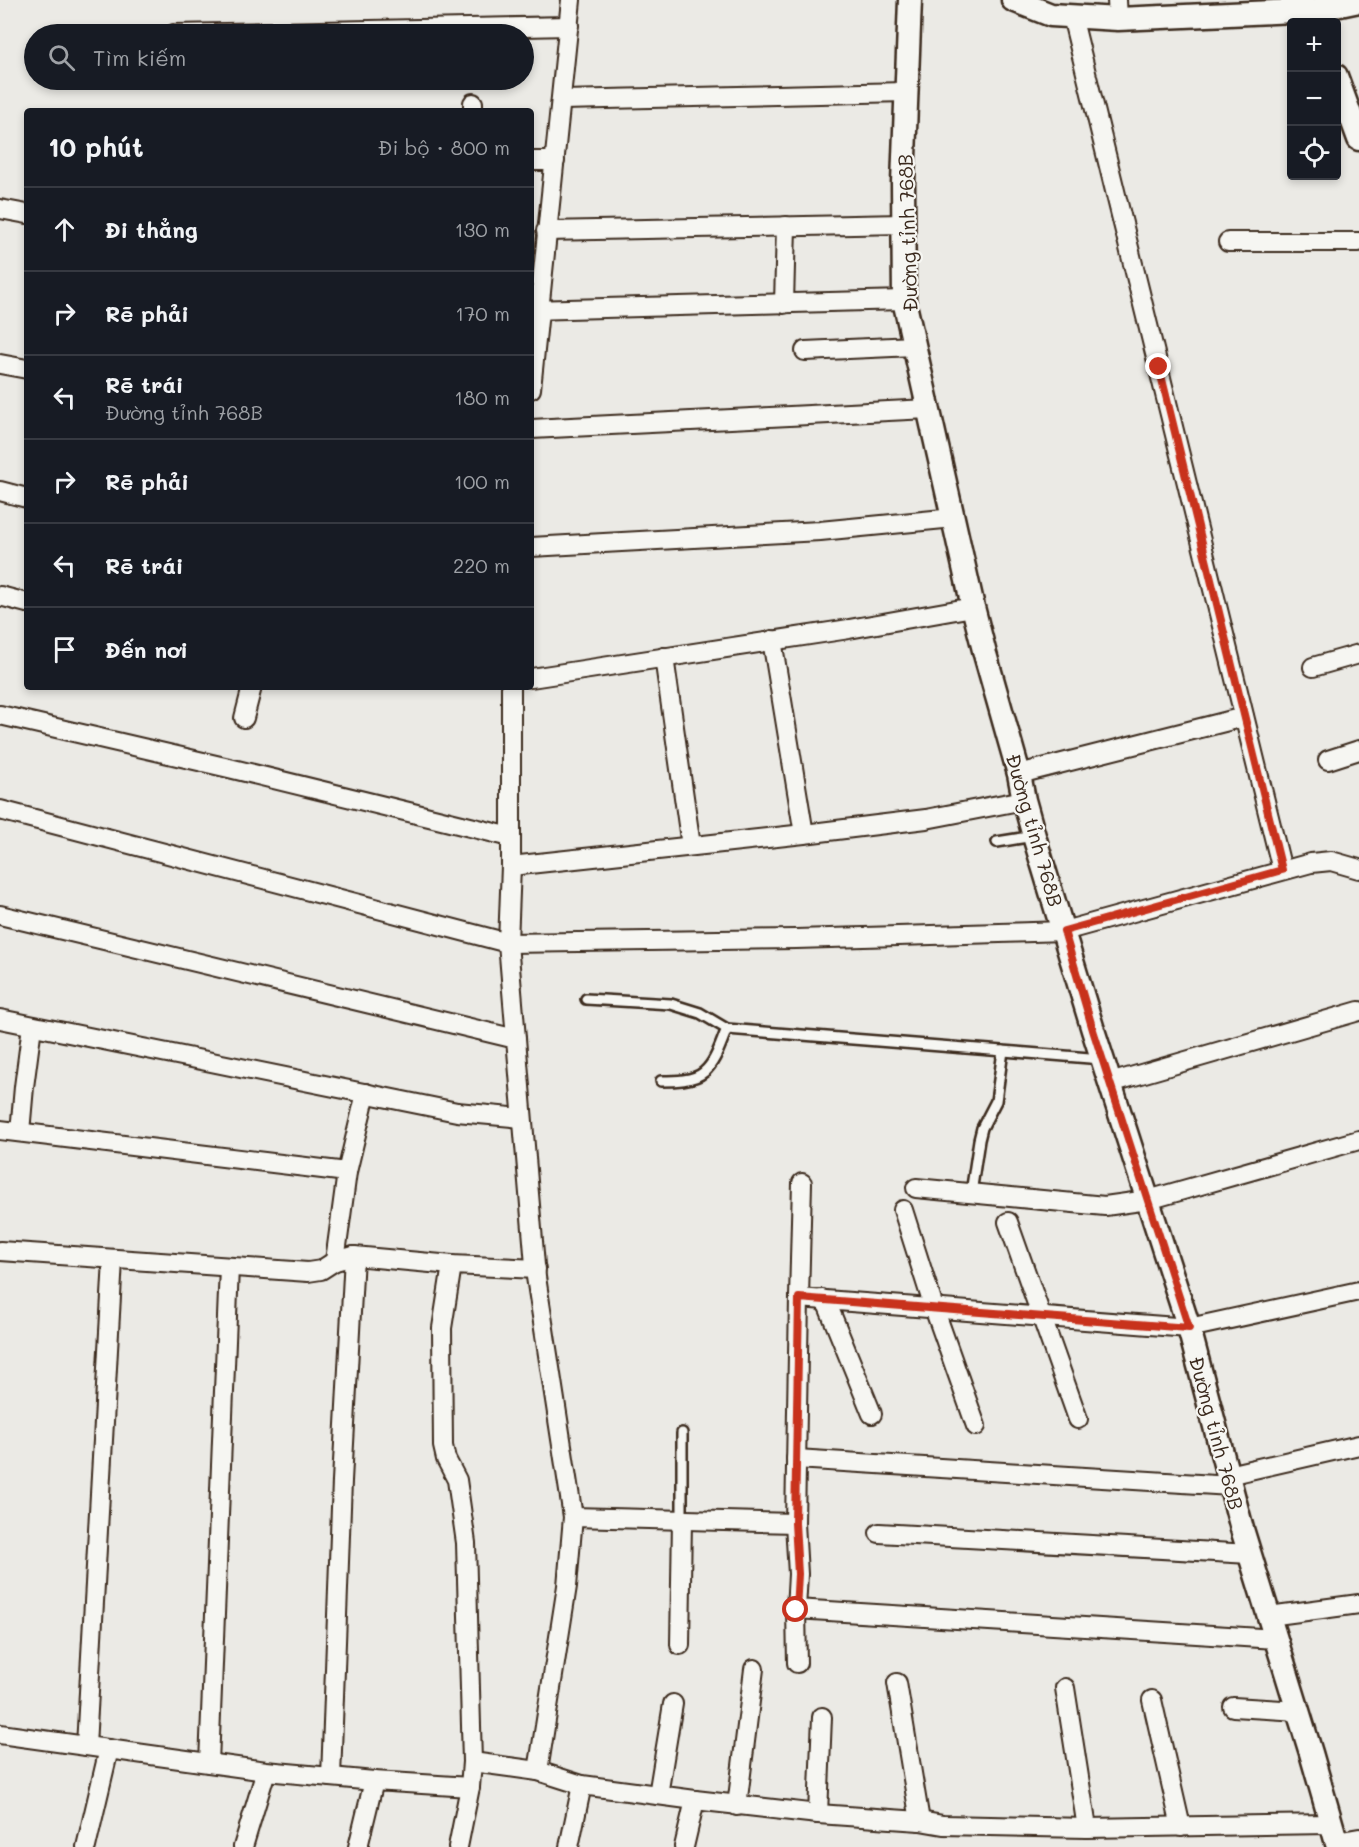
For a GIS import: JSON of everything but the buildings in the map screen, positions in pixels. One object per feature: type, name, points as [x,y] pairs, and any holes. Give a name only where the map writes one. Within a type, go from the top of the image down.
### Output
[{"type":"street","points":[[534,330],[562,100],[571,0]]},
{"type":"street","name":"Đường tỉnh 768B","points":[[910,0],[903,224],[904,300],[973,607],[1034,836],[1102,1059],[1189,1328],[1250,1554],[1335,1838]]},
{"type":"street","points":[[1013,0],[1051,15],[1072,16],[1118,9],[1316,11],[1359,1]]},
{"type":"street","points":[[1072,16],[1282,870]]},
{"type":"street","points":[[534,27],[568,26]]},
{"type":"street","points":[[1341,90],[1359,139]]},
{"type":"street","points":[[562,100],[906,92]]},
{"type":"street","points":[[534,161],[555,161]]},
{"type":"street","points":[[0,209],[24,213]]},
{"type":"street","points":[[546,231],[903,224]]},
{"type":"street","points":[[784,304],[786,226]]},
{"type":"street","points":[[1228,242],[1359,242]]},
{"type":"street","points":[[535,310],[904,300]]},
{"type":"street","points":[[805,351],[914,346]]},
{"type":"street","points":[[0,364],[24,368]]},
{"type":"street","points":[[534,429],[928,409]]},
{"type":"street","points":[[0,491],[24,497]]},
{"type":"street","points":[[534,547],[820,531],[954,518]]},
{"type":"street","points":[[0,596],[24,602]]},
{"type":"street","points":[[534,678],[973,607]]},
{"type":"street","points":[[772,640],[804,834]]},
{"type":"street","points":[[1313,667],[1359,654]]},
{"type":"street","points":[[664,657],[691,846]]},
{"type":"street","points":[[244,718],[251,690]]},
{"type":"street","points":[[511,690],[511,866],[508,943],[536,1269],[573,1517],[567,1586],[538,1771]]},
{"type":"street","points":[[0,715],[511,837]]},
{"type":"street","points":[[1019,774],[1244,717]]},
{"type":"street","points":[[1328,760],[1359,750]]},
{"type":"street","points":[[511,866],[926,819],[1024,800]]},
{"type":"street","points":[[0,810],[508,943],[796,939],[1064,931],[1322,861],[1331,861],[1359,869]]},
{"type":"street","points":[[0,915],[516,1039]]},
{"type":"street","points":[[1110,1083],[1359,1011]]},
{"type":"street","points":[[0,1019],[457,1113],[522,1118]]},
{"type":"street","points":[[20,1132],[32,1026]]},
{"type":"street","points":[[335,1261],[347,1172],[366,1093]]},
{"type":"street","points":[[0,1130],[347,1172]]},
{"type":"street","points":[[916,1188],[1105,1206],[1148,1200],[1359,1140]]},
{"type":"street","points":[[798,1664],[796,1610],[798,1574],[795,1523],[802,1183]]},
{"type":"street","points":[[903,1210],[934,1308],[976,1426]]},
{"type":"street","points":[[1008,1222],[1078,1419]]},
{"type":"street","points":[[0,1251],[308,1272],[321,1270],[335,1261],[354,1256],[452,1265],[536,1269]]},
{"type":"street","points":[[331,1777],[342,1481],[354,1256]]},
{"type":"street","points":[[86,1746],[113,1260]]},
{"type":"street","points":[[452,1265],[442,1328],[443,1446],[446,1459],[457,1480],[466,1543],[472,1762],[470,1787],[458,1847]]},
{"type":"street","points":[[209,1763],[229,1267]]},
{"type":"street","points":[[799,1298],[1189,1328],[1359,1291]]},
{"type":"street","points":[[822,1299],[828,1306],[872,1414]]},
{"type":"street","points":[[796,1459],[1229,1480],[1359,1445]]},
{"type":"street","points":[[573,1517],[795,1523]]},
{"type":"street","points":[[680,1645],[682,1520]]},
{"type":"street","points":[[879,1533],[1250,1554]]},
{"type":"street","points":[[1269,1616],[1359,1604]]},
{"type":"street","points":[[796,1610],[1276,1639]]},
{"type":"street","points":[[737,1806],[754,1669]]},
{"type":"street","points":[[897,1683],[920,1821]]},
{"type":"street","points":[[1065,1688],[1087,1828]]},
{"type":"street","points":[[1152,1700],[1181,1827]]},
{"type":"street","points":[[658,1795],[673,1704]]},
{"type":"street","points":[[1233,1707],[1298,1711]]},
{"type":"street","points":[[818,1814],[822,1717]]},
{"type":"street","points":[[0,1734],[266,1771],[470,1787]]},
{"type":"street","points":[[86,1847],[110,1749]]},
{"type":"street","points":[[472,1762],[538,1771],[582,1785],[737,1806],[920,1821],[943,1825],[1181,1827],[1359,1838]]},
{"type":"street","points":[[243,1847],[266,1771]]},
{"type":"street","points":[[358,1847],[374,1781]]},
{"type":"street","points":[[569,1847],[582,1785]]},
{"type":"street","points":[[684,1847],[695,1800]]},
{"type":"lane","points":[[997,842],[1034,836]]},
{"type":"lane","points":[[586,999],[671,1004],[700,1013],[727,1029],[1102,1059]]},
{"type":"lane","points":[[661,1081],[678,1080],[704,1073],[715,1057],[727,1029]]},
{"type":"lane","points":[[971,1193],[978,1140],[996,1101],[1003,1051]]},
{"type":"lane","points":[[682,1433],[682,1520]]},
{"type":"route","points":[[796,1610],[798,1574],[795,1523],[799,1298],[1189,1328],[1093,1030],[1064,931],[1282,870],[1159,367]]}]
